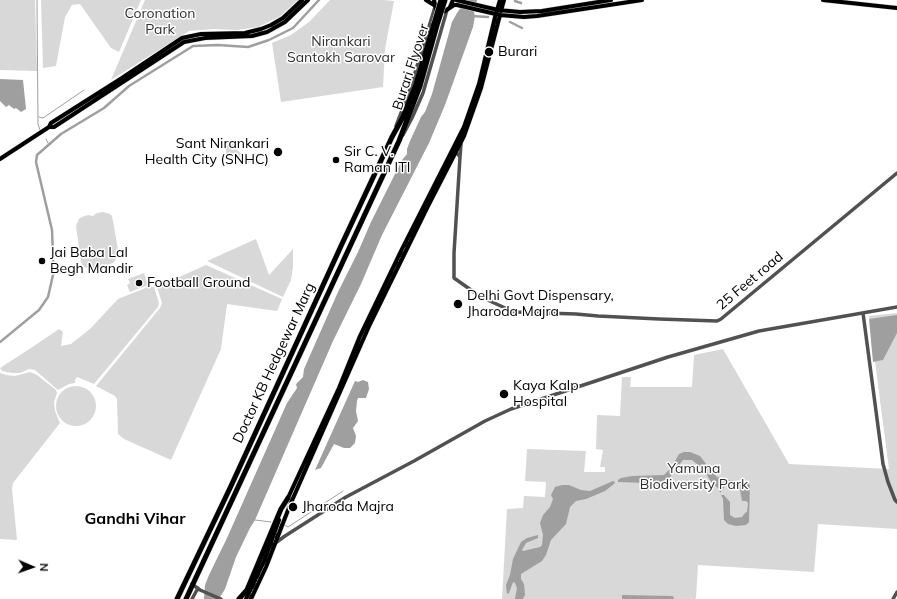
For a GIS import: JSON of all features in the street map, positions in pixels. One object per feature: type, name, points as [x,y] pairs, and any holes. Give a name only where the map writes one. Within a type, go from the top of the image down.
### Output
[{"type":"highway","name":"Burari Flyover","points":[[399,141],[441,0]]},
{"type":"highway","name":"Burari Flyover","points":[[392,136],[405,118],[420,86],[445,0]]},
{"type":"highway","name":"Doctor KB Hedgewar Marg","points":[[177,599],[231,486],[392,136]]},
{"type":"highway","name":"Doctor KB Hedgewar Marg","points":[[186,599],[399,141]]},
{"type":"highway","points":[[238,599],[247,590],[281,509],[288,498]]},
{"type":"highway","points":[[189,592],[192,598]]},
{"type":"main road","points":[[0,159],[49,128],[54,127],[182,38],[201,34],[245,33],[261,29],[283,18],[302,0]]},
{"type":"main road","points":[[123,80],[180,44],[190,40],[238,37],[267,32],[285,22],[308,0]]},
{"type":"main road","points":[[426,0],[434,4],[437,10],[441,12],[457,2],[516,17],[537,16],[642,0]]},
{"type":"main road","points":[[448,9],[453,0]]},
{"type":"main road","points":[[246,599],[264,561],[288,498],[360,336],[401,251],[454,151],[461,141],[474,110],[481,88],[499,12],[500,0]]},
{"type":"main road","points":[[251,599],[266,567],[292,499],[386,291],[454,151],[474,101],[499,12],[504,0]]},
{"type":"main road","points":[[499,12],[542,11],[611,0]]},
{"type":"main road","points":[[823,0],[897,7]]},
{"type":"main road","points":[[849,0],[897,7]]},
{"type":"street","points":[[392,136],[410,89],[434,4]]},
{"type":"street","points":[[399,141],[407,129],[423,94],[448,9]]},
{"type":"street","points":[[460,157],[461,141]]},
{"type":"street","points":[[454,151],[460,157]]},
{"type":"street","name":"25 Feet road","points":[[460,157],[454,277],[456,280],[481,297],[514,312],[659,319],[719,320],[897,173]]},
{"type":"street","points":[[274,544],[346,497],[414,461],[484,421],[511,409],[668,357],[759,331],[897,307]]},
{"type":"street","points":[[863,313],[883,464],[888,482],[897,502]]},
{"type":"street","points":[[278,524],[281,527],[280,533],[285,536]]},
{"type":"street","points":[[192,584],[199,589],[221,599]]},
{"type":"street","points":[[192,598],[199,589]]},
{"type":"street","points":[[893,599],[897,592]]},
{"type":"green space","points":[[0,0],[35,0],[37,71],[0,70]]},
{"type":"green space","points":[[41,0],[141,0],[119,52],[111,48],[80,4],[72,5],[65,17],[56,66],[43,68]]},
{"type":"green space","name":"Coronation Park","points":[[145,0],[298,0],[279,17],[258,27],[237,30],[214,29],[189,31],[111,80]]},
{"type":"green space","name":"Nirankari Santokh Sarovar","points":[[330,0],[394,1],[385,49],[383,87],[281,102],[272,43],[291,35],[309,22]]},
{"type":"green space","points":[[226,141],[233,141],[237,150],[251,161],[249,163],[228,159],[226,156]]},
{"type":"green space","points":[[103,212],[112,216],[119,255],[113,263],[107,265],[102,264],[98,269],[90,270],[83,266],[81,262],[76,226],[79,219],[82,217],[88,215],[93,216],[97,213]]},
{"type":"green space","points":[[256,239],[269,275],[293,249],[291,280],[283,297],[207,261]]},
{"type":"green space","points":[[206,265],[282,299],[277,311],[227,304],[221,349],[171,460],[124,439],[118,434],[117,399],[115,396],[96,386],[160,308],[162,303],[157,287]]},
{"type":"green space","name":"Football Ground","points":[[144,273],[148,285],[130,292],[127,285],[130,283],[128,279]]},
{"type":"green space","points":[[148,287],[154,287],[159,303],[158,307],[94,384],[77,377],[75,383],[69,384],[58,390],[35,370],[29,369],[20,373],[12,373],[2,371],[0,368],[59,329],[63,332],[61,346],[71,344],[90,329],[118,299]]},
{"type":"green space","name":"Yamuna Biodiversity Park","points":[[897,313],[897,529],[818,524],[814,572],[698,565],[695,599],[502,599],[507,509],[523,508],[524,496],[545,497],[546,482],[525,481],[527,449],[586,451],[584,472],[605,472],[605,467],[600,467],[603,450],[596,449],[597,415],[620,416],[622,377],[631,377],[630,387],[692,387],[694,355],[723,349],[789,464],[889,469],[869,316]]},
{"type":"green space","points":[[30,372],[37,375],[56,390],[57,393],[54,402],[55,411],[60,423],[13,483],[12,489],[17,540],[0,539],[0,373],[15,376]]},
{"type":"green space","points":[[80,386],[87,389],[93,395],[96,406],[95,414],[87,423],[80,426],[72,426],[65,423],[57,414],[56,402],[59,395],[68,387]]},
{"type":"shaded area","points":[[466,0],[477,0],[474,12],[475,16],[473,27],[445,105],[429,143],[382,235],[361,284],[333,341],[255,520],[236,557],[225,589],[219,599],[204,599],[205,585],[209,575],[287,403],[297,388],[296,384],[303,377],[304,369],[338,292],[402,160],[407,154],[410,141],[421,117],[425,112],[432,94],[452,22]]},
{"type":"shaded area","points":[[0,79],[23,80],[26,109],[21,112],[9,105],[6,107],[0,101]]},
{"type":"shaded area","points":[[897,315],[897,333],[883,360],[873,362],[869,319]]},
{"type":"shaded area","points":[[363,380],[368,382],[369,389],[366,398],[358,398],[357,401],[356,411],[358,421],[353,428],[356,436],[355,443],[350,448],[344,448],[334,444],[321,468],[315,470],[355,381],[358,382]]},
{"type":"shaded area","points":[[690,452],[700,456],[717,477],[748,482],[750,486],[749,522],[746,525],[736,526],[728,524],[724,520],[723,499],[721,495],[724,495],[730,502],[730,515],[735,518],[742,517],[747,512],[748,503],[746,501],[742,501],[740,490],[737,489],[735,485],[725,486],[720,493],[719,489],[711,482],[704,470],[692,460],[683,460],[670,477],[662,482],[618,482],[621,478],[632,476],[664,475],[671,468],[679,454]]},
{"type":"shaded area","points":[[613,481],[615,482],[614,484],[605,491],[586,499],[576,501],[570,507],[566,524],[551,540],[546,555],[542,561],[521,574],[525,595],[523,599],[515,599],[517,588],[513,582],[509,593],[507,594],[506,585],[510,575],[513,559],[521,542],[527,538],[538,535],[538,538],[526,543],[522,550],[540,547],[542,545],[543,535],[540,523],[543,515],[550,507],[553,499],[551,495],[555,487],[569,485],[581,490],[590,491]]},
{"type":"shaded area","points":[[622,595],[673,596],[674,599],[622,599]]},
{"type":"waterway","points":[[37,0],[38,124],[40,130]]},
{"type":"waterway","points":[[0,342],[39,310],[48,297],[53,275],[52,230],[36,162],[37,155],[61,134],[104,108],[129,86],[193,46],[218,45],[248,47],[269,40],[293,28],[319,0]]},
{"type":"waterway","points":[[515,1],[521,3]]},
{"type":"waterway","points":[[472,16],[488,17]]},
{"type":"waterway","points":[[510,22],[522,28]]},
{"type":"waterway","points":[[39,117],[43,118],[84,90]]},
{"type":"waterway","points":[[46,139],[49,145]]},
{"type":"waterway","points":[[284,525],[288,527],[343,491]]},
{"type":"waterway","points":[[255,520],[271,522]]},
{"type":"railway","points":[[249,599],[365,328],[465,127],[478,92],[502,0]]},
{"type":"place","name":"Burari","points":[[489,52]]},
{"type":"place","name":"Sant Nirankari Health City (SNHC)","points":[[278,152]]},
{"type":"place","name":"Sir C. V. Raman ITI","points":[[336,160]]},
{"type":"place","name":"Jai Baba Lal Begh Mandir","points":[[42,261]]},
{"type":"place","name":"Football Ground","points":[[139,283]]},
{"type":"place","name":"Delhi Govt Dispensary, Jharoda Majra","points":[[458,304]]},
{"type":"place","name":"Kaya Kalp Hospital","points":[[504,394]]},
{"type":"place","name":"Jharoda Majra","points":[[293,507]]},
{"type":"district","name":"Gandhi Vihar","points":[[135,519]]}]
